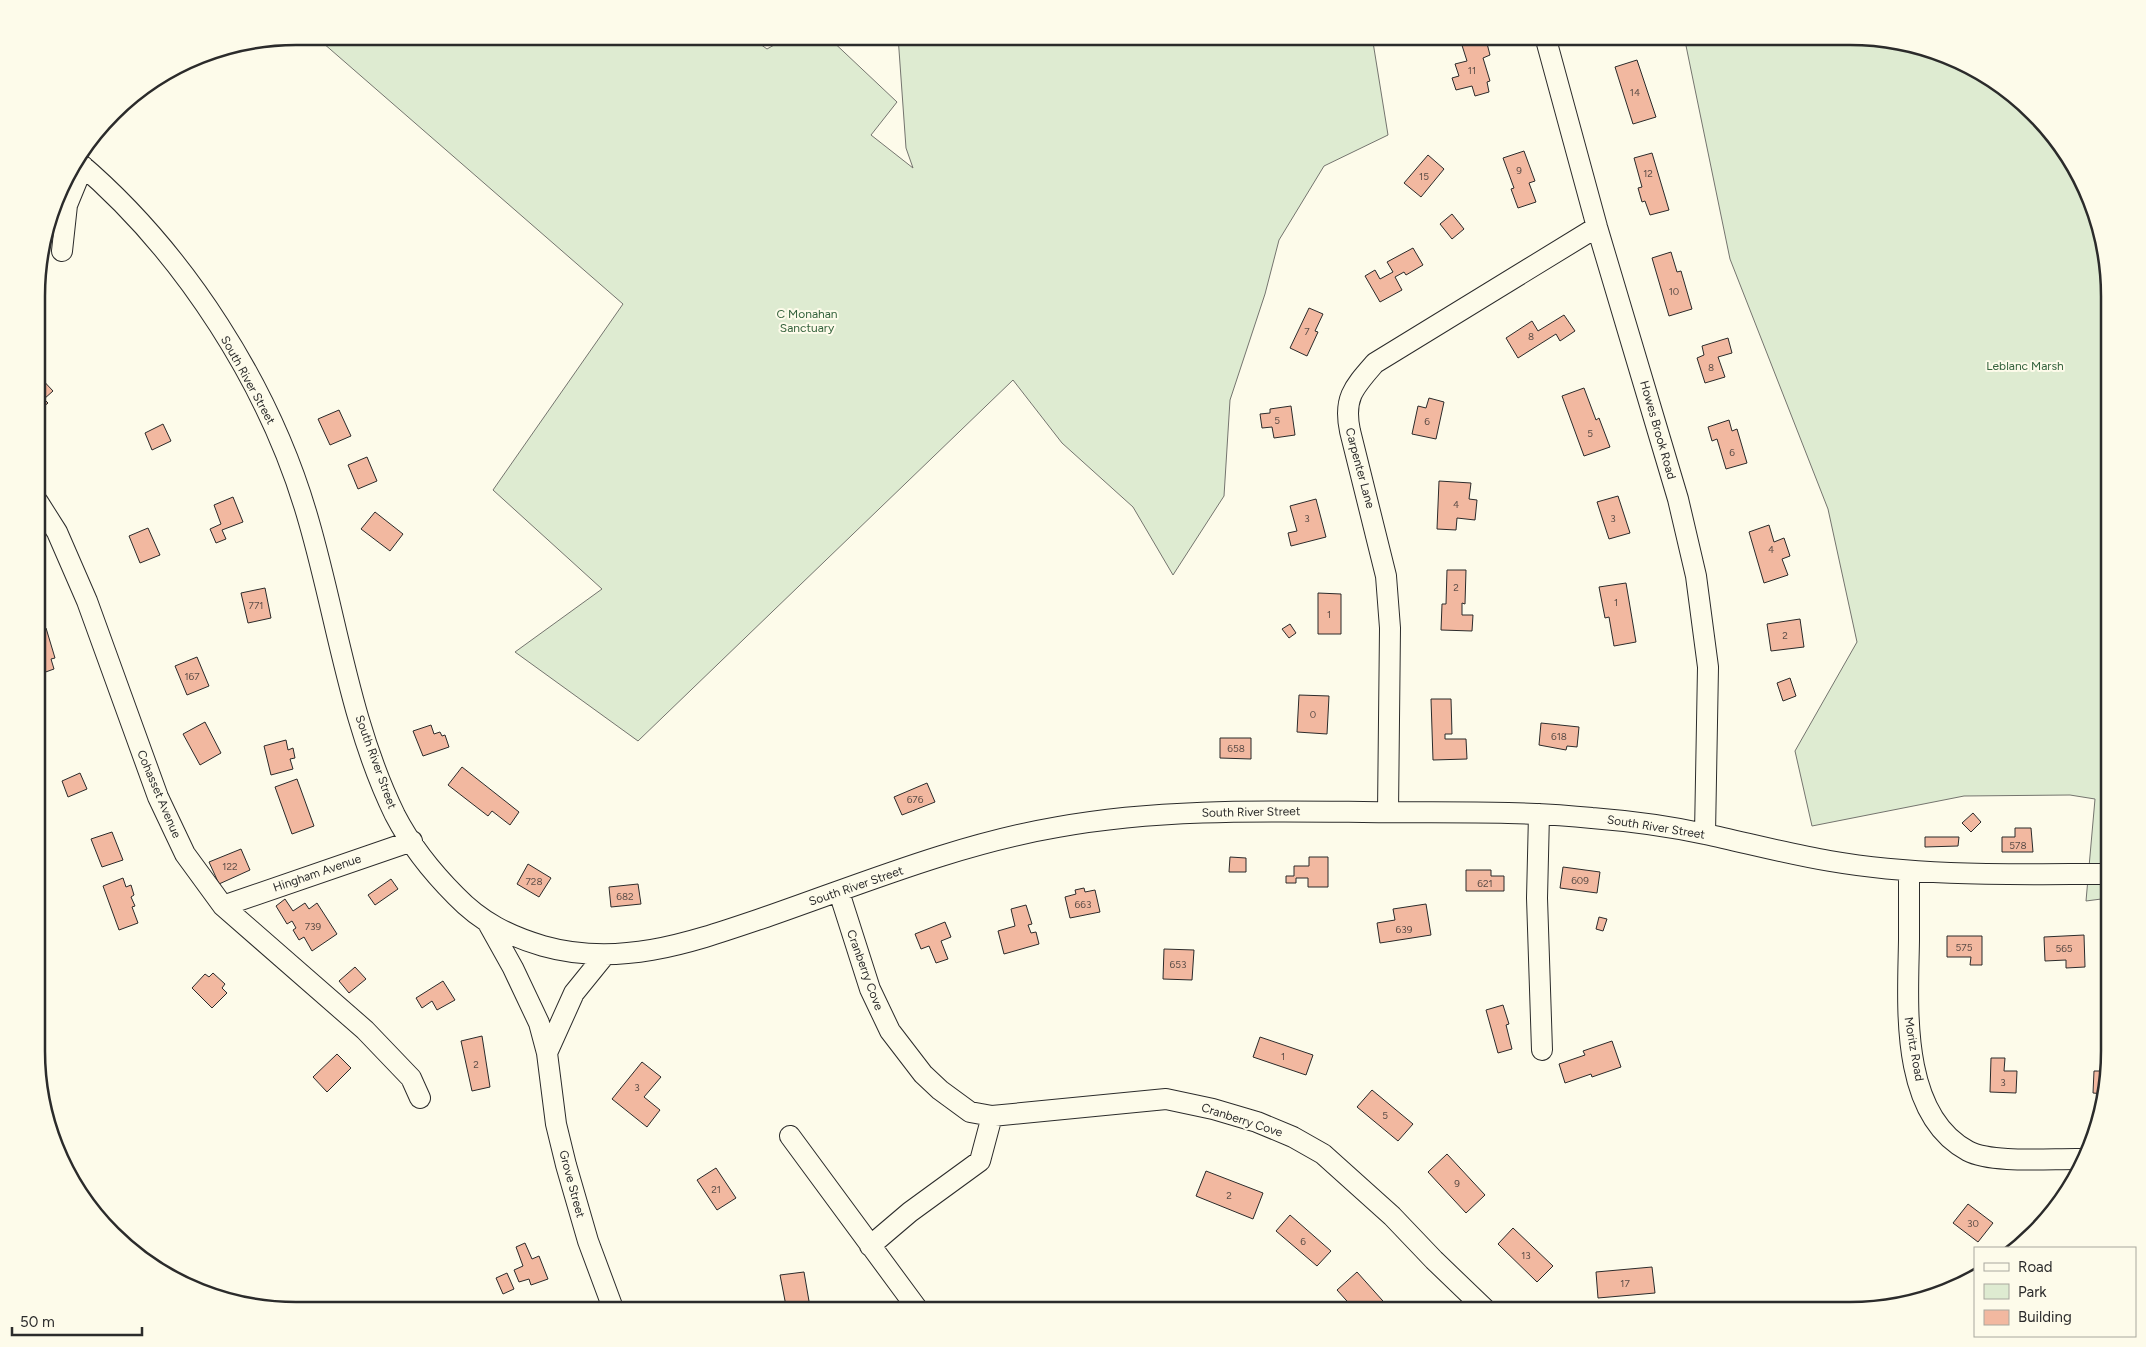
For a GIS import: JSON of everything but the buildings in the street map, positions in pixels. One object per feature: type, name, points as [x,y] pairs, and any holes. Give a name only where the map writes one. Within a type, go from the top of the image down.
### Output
[{"type":"street","name":"Howes Brook Road","points":[[1547,45],[1598,227],[1678,499],[1696,576],[1708,667],[1705,834]]},
{"type":"street","name":"South River Street","points":[[82,165],[114,196],[186,278],[241,363],[264,406],[285,451],[310,522],[346,673],[376,768],[398,821],[460,900],[489,925],[522,940],[570,954],[604,956],[647,952],[700,938],[1001,839],[1094,821],[1146,815],[1388,812],[1539,814],[1633,822],[1705,834],[1831,862],[1909,871],[1944,874],[2101,874]]},
{"type":"street","points":[[62,251],[67,206],[78,172]]},
{"type":"street","name":"Carpenter Lane","points":[[1388,812],[1390,628],[1386,576],[1346,413],[1350,397],[1357,383],[1375,363],[1598,227]]},
{"type":"street","name":"Cohasset Avenue","points":[[45,513],[57,532],[87,601],[158,797],[185,854],[223,906],[365,1030],[410,1078],[420,1098]]},
{"type":"street","points":[[1539,814],[1537,898],[1542,1050]]},
{"type":"street","name":"Hingham Avenue","points":[[223,906],[412,841]]},
{"type":"street","name":"Moritz Road","points":[[1909,871],[1907,1011],[1914,1066],[1931,1114],[1941,1130],[1969,1152],[1990,1158],[2076,1159]]},
{"type":"street","name":"Cranberry Cove","points":[[839,892],[870,989],[890,1031],[923,1074],[940,1090],[970,1112],[992,1116],[1166,1099],[1213,1108],[1257,1122],[1293,1137],[1323,1154],[1392,1216],[1478,1302]]},
{"type":"street","name":"Grove Street","points":[[489,925],[501,944],[539,1023],[547,1053],[556,1124],[566,1165],[588,1241],[611,1302]]},
{"type":"street","points":[[547,1053],[574,993],[604,956]]},
{"type":"street","points":[[870,1246],[910,1212],[980,1161],[992,1116]]},
{"type":"street","points":[[790,1136],[913,1302]]},
{"type":"green space","name":"C Monahan Sanctuary","points":[[325,45],[761,45],[767,49],[774,45],[837,45],[897,102],[871,135],[913,168],[906,148],[899,45],[1373,45],[1388,135],[1324,166],[1279,240],[1265,294],[1230,400],[1224,496],[1173,575],[1133,507],[1062,443],[1013,380],[638,741],[515,652],[602,589],[493,490],[623,304]]},
{"type":"green space","name":"Leblanc Marsh","points":[[1686,45],[1850,45],[1882,47],[1930,58],[1961,71],[2003,97],[2039,131],[2059,157],[2075,185],[2088,216],[2099,264],[2101,296],[2101,899],[2086,901],[2095,799],[2070,795],[1964,796],[1812,826],[1795,751],[1857,642],[1828,509],[1730,259]]}]
